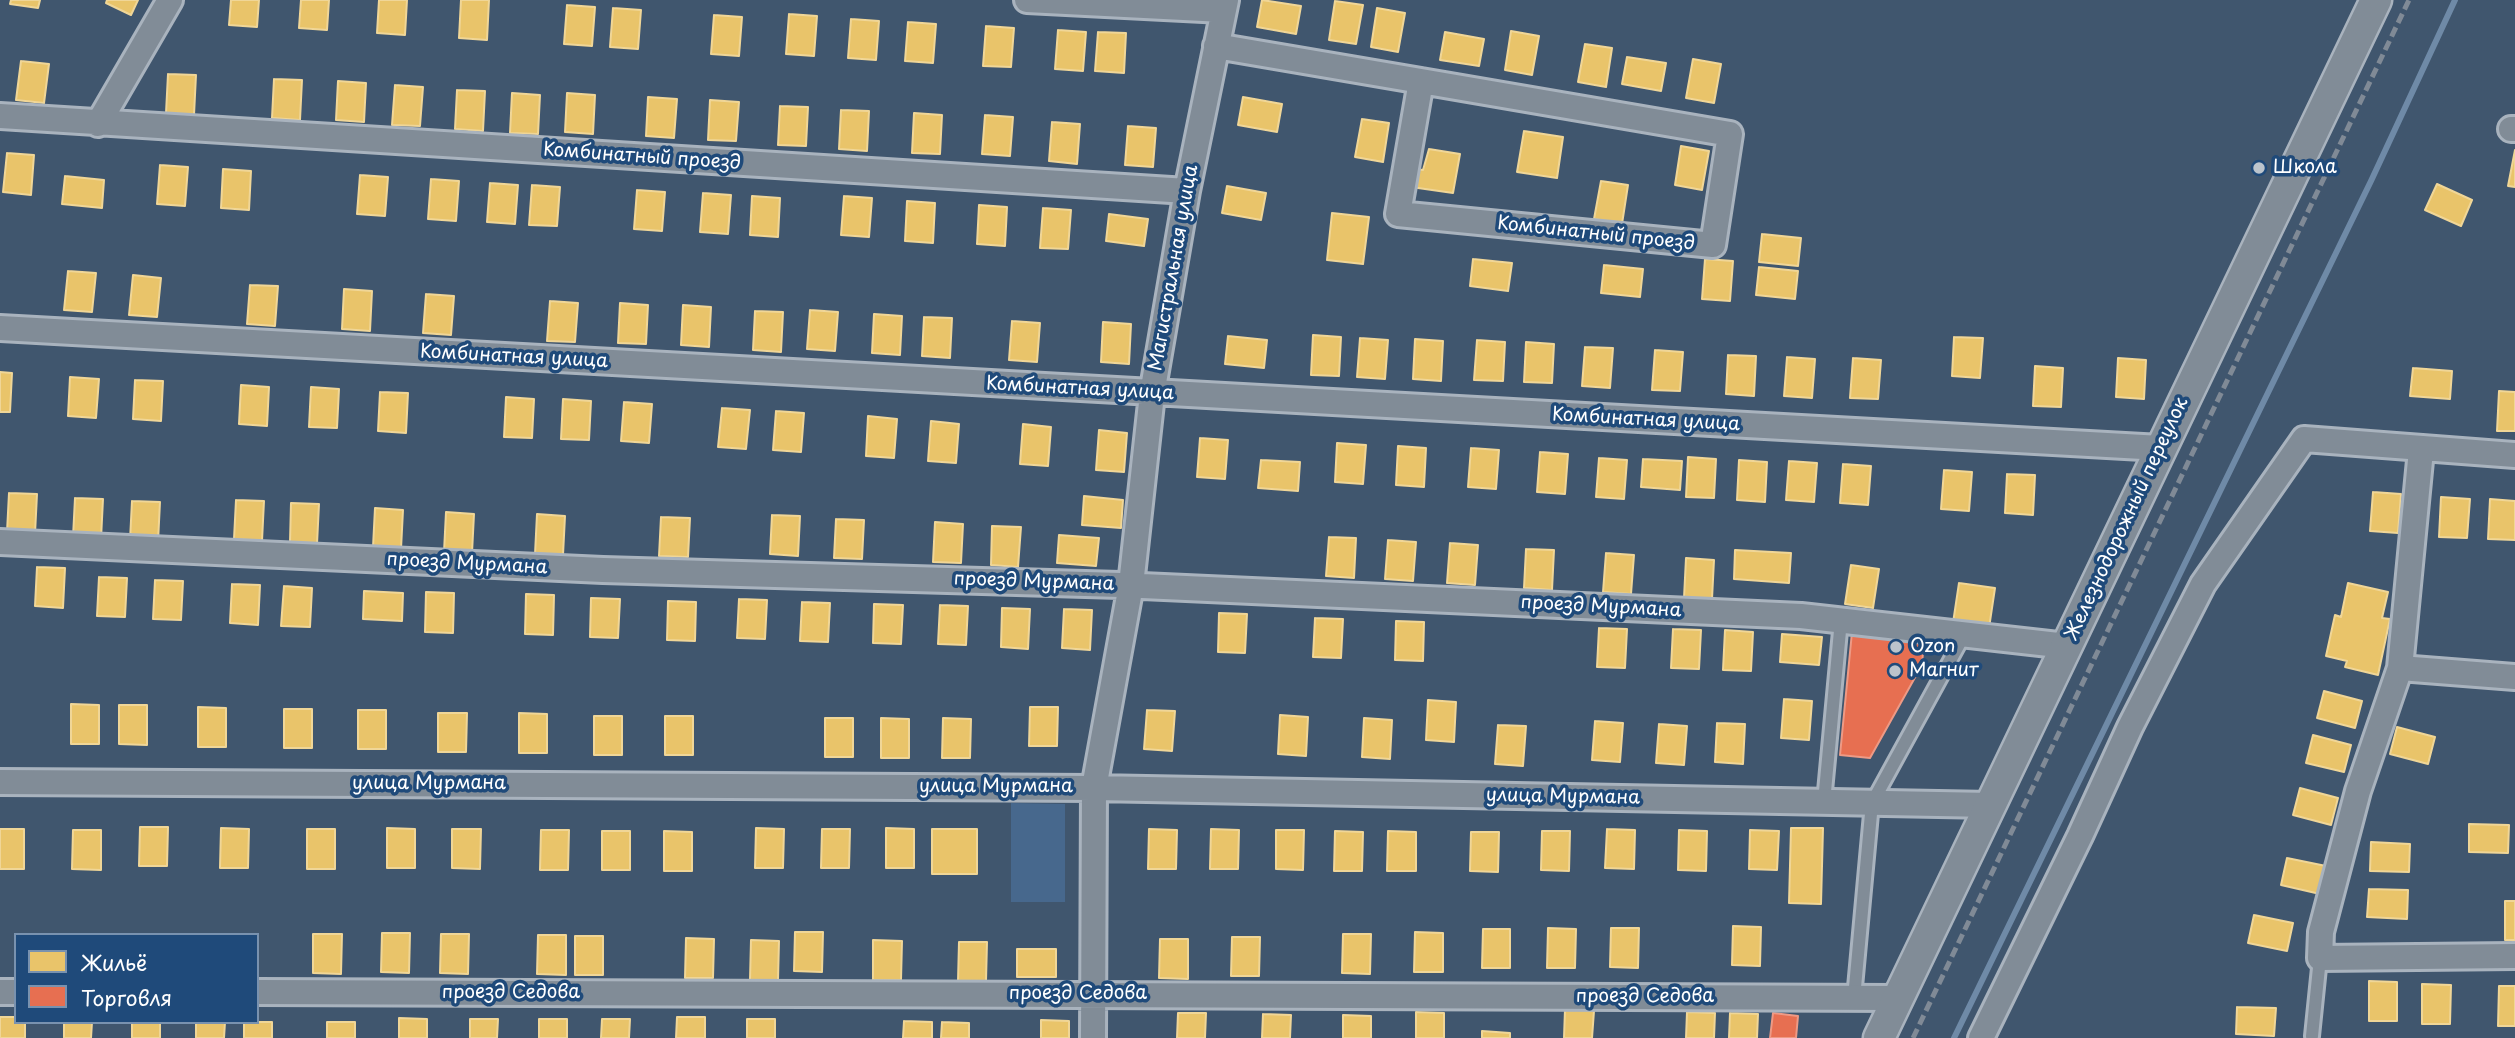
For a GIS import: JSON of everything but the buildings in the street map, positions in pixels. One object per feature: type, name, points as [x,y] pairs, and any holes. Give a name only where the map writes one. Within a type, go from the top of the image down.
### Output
[{"type":"street","points":[[98,124],[170,0]]},
{"type":"street","points":[[1027,0],[1225,5]]},
{"type":"street","name":"Железнодорожный переулок","points":[[1879,1038],[2376,0]]},
{"type":"street","name":"Магистральная улица","points":[[1093,1038],[1094,788],[1131,585],[1152,394],[1187,191],[1225,5]]},
{"type":"street","name":"Комбинатный проезд","points":[[1216,46],[1421,81],[1730,134],[1713,245],[1398,214],[1421,81]]},
{"type":"street","name":"Комбинатный проезд","points":[[0,116],[1187,191]]},
{"type":"street","name":"Комбинатная улица","points":[[0,328],[2161,448]]},
{"type":"street","points":[[1981,1038],[2075,848],[2130,727],[2203,584],[2304,439],[2421,450],[2515,455]]},
{"type":"street","points":[[2421,450],[2400,668],[2358,791],[2321,932],[2320,958],[2515,956]]},
{"type":"street","name":"проезд Мурмана","points":[[0,542],[603,570],[1131,585],[1773,614],[2067,646]]},
{"type":"street","points":[[2400,668],[2515,677]]},
{"type":"street","name":"улица Мурмана","points":[[0,782],[1094,788],[1992,805]]},
{"type":"street","name":"проезд Седова","points":[[259,992],[1898,998]]},
{"type":"lane","points":[[1824,802],[1841,620]]},
{"type":"lane","points":[[1854,998],[1872,803],[1964,635]]},
{"type":"lane","points":[[2312,1036],[2320,958]]},
{"type":"shaded area","points":[[1011,803],[1065,804],[1065,902],[1011,902]]},
{"type":"waterway","points":[[1954,1038],[2371,181],[2455,0]]},
{"type":"railway","points":[[1913,1038],[2409,0]]},
{"type":"place","name":"Школа","points":[[2259,168]]},
{"type":"place","name":"Ozon","points":[[1896,647]]},
{"type":"place","name":"Магнит","points":[[1895,671]]}]
